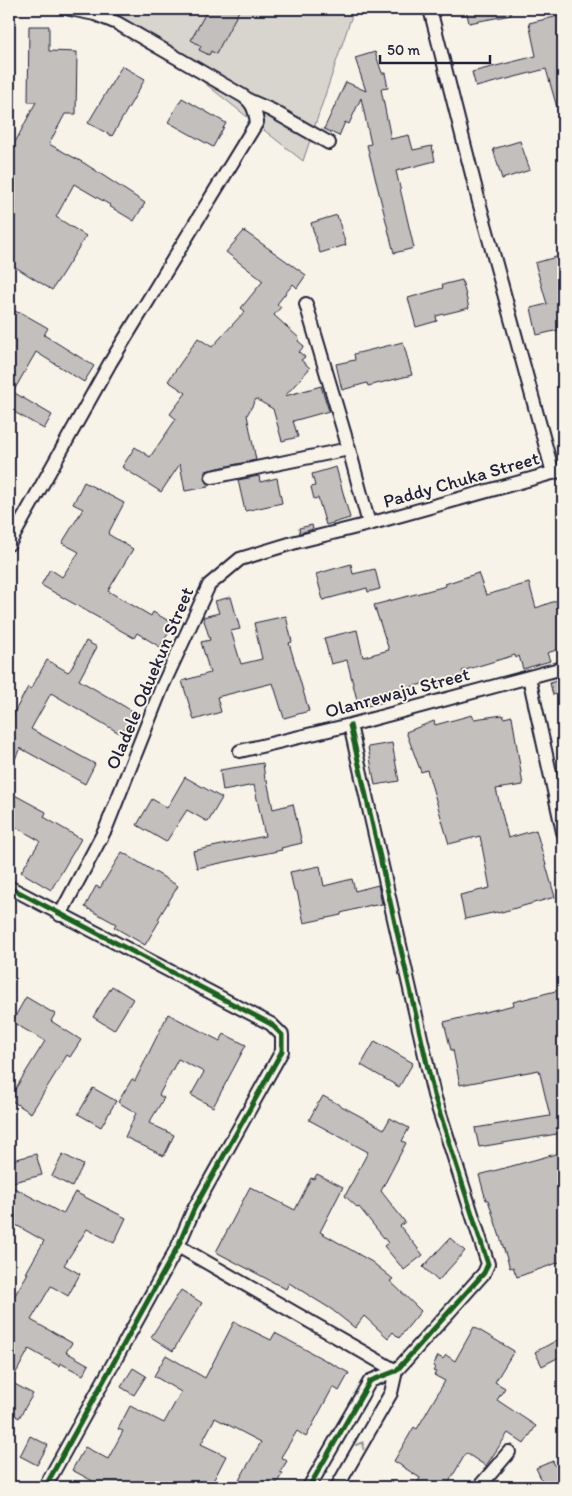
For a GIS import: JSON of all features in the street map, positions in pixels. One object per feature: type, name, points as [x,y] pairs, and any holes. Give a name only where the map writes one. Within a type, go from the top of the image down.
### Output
[{"type":"street","points":[[70,9],[95,14],[117,23],[248,100],[271,110],[329,143]]},
{"type":"street","points":[[430,9],[479,202],[558,472]]},
{"type":"street","points":[[9,544],[110,363],[257,122],[255,110],[248,100]]},
{"type":"street","points":[[306,304],[349,448],[369,524]]},
{"type":"street","points":[[212,477],[349,448]]},
{"type":"street","name":"Paddy Chuka Street","points":[[369,524],[558,472]]},
{"type":"street","name":"Oladele Oduekun Street","points":[[60,915],[106,828],[162,687],[209,585],[240,559],[296,542],[369,524]]},
{"type":"street","name":"Olanrewaju Street","points":[[240,752],[350,725],[563,668]]},
{"type":"street","points":[[528,677],[563,832]]},
{"type":"street","points":[[310,1487],[370,1381],[396,1371],[484,1273],[488,1264],[434,1095],[350,725]]},
{"type":"street","points":[[9,887],[271,1024],[282,1035],[282,1051],[194,1208],[178,1246],[45,1487]]},
{"type":"street","points":[[178,1246],[396,1371]]},
{"type":"street","points":[[337,1487],[391,1393],[396,1371]]},
{"type":"street","points":[[479,1487],[509,1452]]},
{"type":"shaded area","points":[[111,9],[354,9],[303,161]]},
{"type":"building","points":[[208,9],[240,9],[216,54],[211,51],[209,55],[199,50],[201,46],[191,40]]},
{"type":"building","points":[[466,9],[511,9],[511,15],[469,23]]},
{"type":"building","points":[[563,15],[563,118],[560,118],[546,69],[476,87],[472,72],[536,56],[529,23]]},
{"type":"building","points":[[29,26],[49,26],[49,51],[77,52],[76,114],[65,114],[49,144],[84,163],[145,203],[134,221],[74,184],[56,217],[86,236],[52,290],[9,263],[9,154],[36,102],[28,102]]},
{"type":"building","points":[[375,52],[382,73],[385,73],[388,88],[381,89],[391,139],[409,135],[413,150],[432,146],[435,161],[396,171],[414,248],[394,253],[367,145],[371,144],[361,98],[349,124],[345,122],[339,136],[324,129],[346,82],[366,91],[355,58]]},
{"type":"building","points":[[122,66],[145,79],[112,136],[88,123]]},
{"type":"building","points":[[182,98],[226,123],[213,147],[168,122]]},
{"type":"building","points":[[520,141],[530,170],[502,179],[493,149]]},
{"type":"building","points":[[337,215],[346,245],[320,253],[311,223]]},
{"type":"building","points":[[244,231],[306,275],[297,288],[293,284],[277,304],[281,307],[274,315],[300,339],[298,341],[304,346],[299,352],[305,357],[301,360],[310,368],[285,396],[321,386],[329,411],[293,421],[298,437],[282,441],[273,409],[256,399],[247,415],[256,460],[205,471],[204,478],[208,487],[185,491],[180,464],[161,492],[122,467],[135,447],[150,457],[176,419],[170,414],[186,393],[168,381],[198,338],[212,347],[245,311],[241,308],[263,281],[226,252]]},
{"type":"building","points":[[563,255],[563,284],[558,285],[563,308],[563,329],[537,335],[531,308],[547,304],[535,263]]},
{"type":"building","points":[[462,280],[469,308],[436,316],[437,321],[416,327],[408,298],[443,288],[442,285]]},
{"type":"building","points":[[9,308],[48,328],[44,335],[94,366],[84,382],[36,352],[13,392],[52,415],[44,429],[9,409]]},
{"type":"building","points":[[403,342],[412,375],[368,386],[367,383],[342,390],[336,364],[355,360],[354,354]]},
{"type":"building","points":[[336,467],[350,518],[326,525],[318,498],[314,499],[311,487],[315,486],[312,474]]},
{"type":"building","points":[[259,476],[260,482],[277,478],[282,503],[245,511],[238,480]]},
{"type":"building","points":[[84,482],[124,503],[108,534],[133,549],[108,591],[151,616],[153,612],[174,624],[160,647],[137,633],[134,638],[41,585],[50,569],[62,577],[79,552],[62,543],[83,509],[73,504]]},
{"type":"building","points":[[312,525],[313,529],[300,533],[299,528]]},
{"type":"building","points":[[351,564],[353,574],[375,569],[380,589],[368,592],[367,588],[323,600],[316,574]]},
{"type":"building","points":[[478,573],[486,595],[529,583],[536,608],[563,598],[563,648],[547,653],[550,661],[523,669],[519,656],[516,658],[515,655],[462,671],[464,675],[435,685],[434,681],[391,692],[390,690],[382,692],[384,702],[359,708],[347,660],[331,664],[324,638],[357,630],[363,657],[389,650],[374,605],[446,586],[445,584]]},
{"type":"building","points":[[231,597],[240,629],[231,631],[241,664],[262,659],[254,623],[286,616],[292,642],[289,643],[309,711],[284,718],[273,683],[217,697],[221,712],[194,720],[182,681],[210,673],[201,642],[210,640],[203,617],[219,613],[215,601]]},
{"type":"building","points":[[86,641],[97,647],[79,680],[134,712],[121,734],[51,693],[31,729],[95,764],[85,784],[20,748],[9,772],[9,722],[28,687],[31,689],[47,660],[68,672]]},
{"type":"building","points":[[563,679],[563,692],[553,695],[550,683]]},
{"type":"building","points":[[472,715],[474,719],[503,715],[504,718],[512,716],[523,785],[496,789],[508,838],[536,830],[555,897],[498,913],[465,919],[460,895],[490,888],[480,836],[449,844],[427,770],[421,772],[406,732],[434,721],[435,725]]},
{"type":"building","points":[[392,743],[399,781],[375,785],[368,747]]},
{"type":"building","points":[[263,763],[265,780],[267,780],[273,809],[293,804],[302,843],[281,848],[282,850],[197,868],[193,851],[265,836],[254,785],[223,791],[220,770]]},
{"type":"building","points":[[185,777],[222,798],[208,822],[187,810],[166,842],[137,825],[152,799],[167,808]]},
{"type":"building","points":[[9,792],[46,812],[44,817],[81,839],[51,890],[21,872],[40,841],[9,823]]},
{"type":"building","points":[[122,852],[178,886],[145,945],[114,927],[116,924],[85,907],[96,886],[100,888]]},
{"type":"building","points":[[320,866],[324,886],[352,879],[355,891],[378,885],[382,904],[371,905],[341,913],[341,915],[304,923],[297,891],[294,891],[290,872]]},
{"type":"building","points":[[112,986],[133,999],[114,1030],[93,1017]]},
{"type":"building","points":[[563,989],[563,1133],[479,1147],[475,1128],[550,1116],[539,1070],[460,1085],[453,1050],[451,1050],[444,1022],[514,1005],[513,1002]]},
{"type":"building","points":[[26,997],[55,1014],[51,1021],[81,1040],[70,1057],[67,1055],[31,1113],[9,1099],[45,1041],[12,1022]]},
{"type":"building","points":[[168,1014],[220,1041],[224,1034],[246,1045],[213,1107],[191,1095],[204,1072],[178,1059],[159,1095],[164,1098],[149,1123],[174,1135],[164,1156],[125,1137],[136,1113],[118,1102],[132,1079],[135,1081]]},
{"type":"building","points":[[375,1041],[413,1063],[399,1087],[361,1065]]},
{"type":"building","points":[[93,1088],[116,1101],[101,1127],[78,1114]]},
{"type":"building","points":[[323,1096],[384,1129],[390,1118],[409,1128],[402,1141],[406,1143],[381,1191],[405,1222],[400,1226],[423,1255],[404,1270],[384,1246],[388,1243],[359,1207],[345,1196],[368,1152],[309,1120]]},
{"type":"building","points":[[563,1152],[563,1261],[517,1277],[513,1267],[510,1268],[479,1175]]},
{"type":"building","points":[[36,1154],[42,1175],[9,1183],[9,1161]]},
{"type":"building","points":[[63,1154],[83,1165],[72,1187],[52,1176]]},
{"type":"building","points":[[317,1174],[343,1187],[320,1232],[372,1262],[393,1279],[390,1281],[421,1311],[399,1338],[393,1332],[388,1338],[364,1316],[355,1328],[331,1309],[289,1283],[286,1289],[216,1252],[250,1187],[295,1210],[311,1178],[314,1179]]},
{"type":"building","points":[[9,1185],[63,1214],[75,1192],[126,1218],[114,1243],[87,1229],[64,1265],[80,1274],[68,1296],[51,1286],[31,1320],[72,1343],[66,1352],[89,1365],[83,1375],[60,1363],[59,1366],[29,1349],[11,1382],[33,1394],[19,1418],[9,1412],[9,1305],[44,1241],[9,1221]]},
{"type":"building","points":[[450,1238],[465,1251],[438,1281],[423,1267]]},
{"type":"building","points":[[181,1290],[202,1303],[173,1351],[151,1337]]},
{"type":"building","points":[[234,1322],[271,1340],[275,1333],[349,1373],[339,1391],[333,1387],[306,1437],[297,1431],[281,1457],[287,1461],[280,1472],[283,1473],[274,1487],[235,1487],[261,1442],[215,1418],[201,1444],[226,1456],[210,1487],[104,1487],[72,1470],[85,1447],[108,1459],[123,1431],[118,1429],[130,1406],[164,1423],[181,1392],[154,1376],[166,1355],[205,1378]]},
{"type":"building","points":[[474,1327],[514,1351],[495,1382],[505,1388],[497,1400],[536,1426],[524,1444],[508,1433],[486,1466],[466,1453],[446,1487],[415,1487],[420,1478],[394,1461],[414,1427],[417,1429],[445,1381],[434,1375],[436,1372],[433,1371],[435,1368],[433,1366],[438,1356],[443,1359],[446,1355],[455,1361]]},
{"type":"building","points":[[563,1337],[563,1355],[542,1366],[535,1352]]},
{"type":"building","points":[[133,1368],[146,1376],[134,1395],[121,1387]]},
{"type":"building","points":[[30,1436],[48,1445],[37,1465],[20,1456]]},
{"type":"building","points":[[553,1461],[555,1466],[563,1461],[563,1487],[545,1487],[536,1468]]},
{"type":"cycle path","points":[[309,1487],[370,1381],[396,1371],[484,1273],[488,1264],[434,1095],[350,725]]},
{"type":"cycle path","points":[[9,887],[271,1024],[282,1035],[282,1051],[194,1209],[178,1246],[45,1487]]}]
